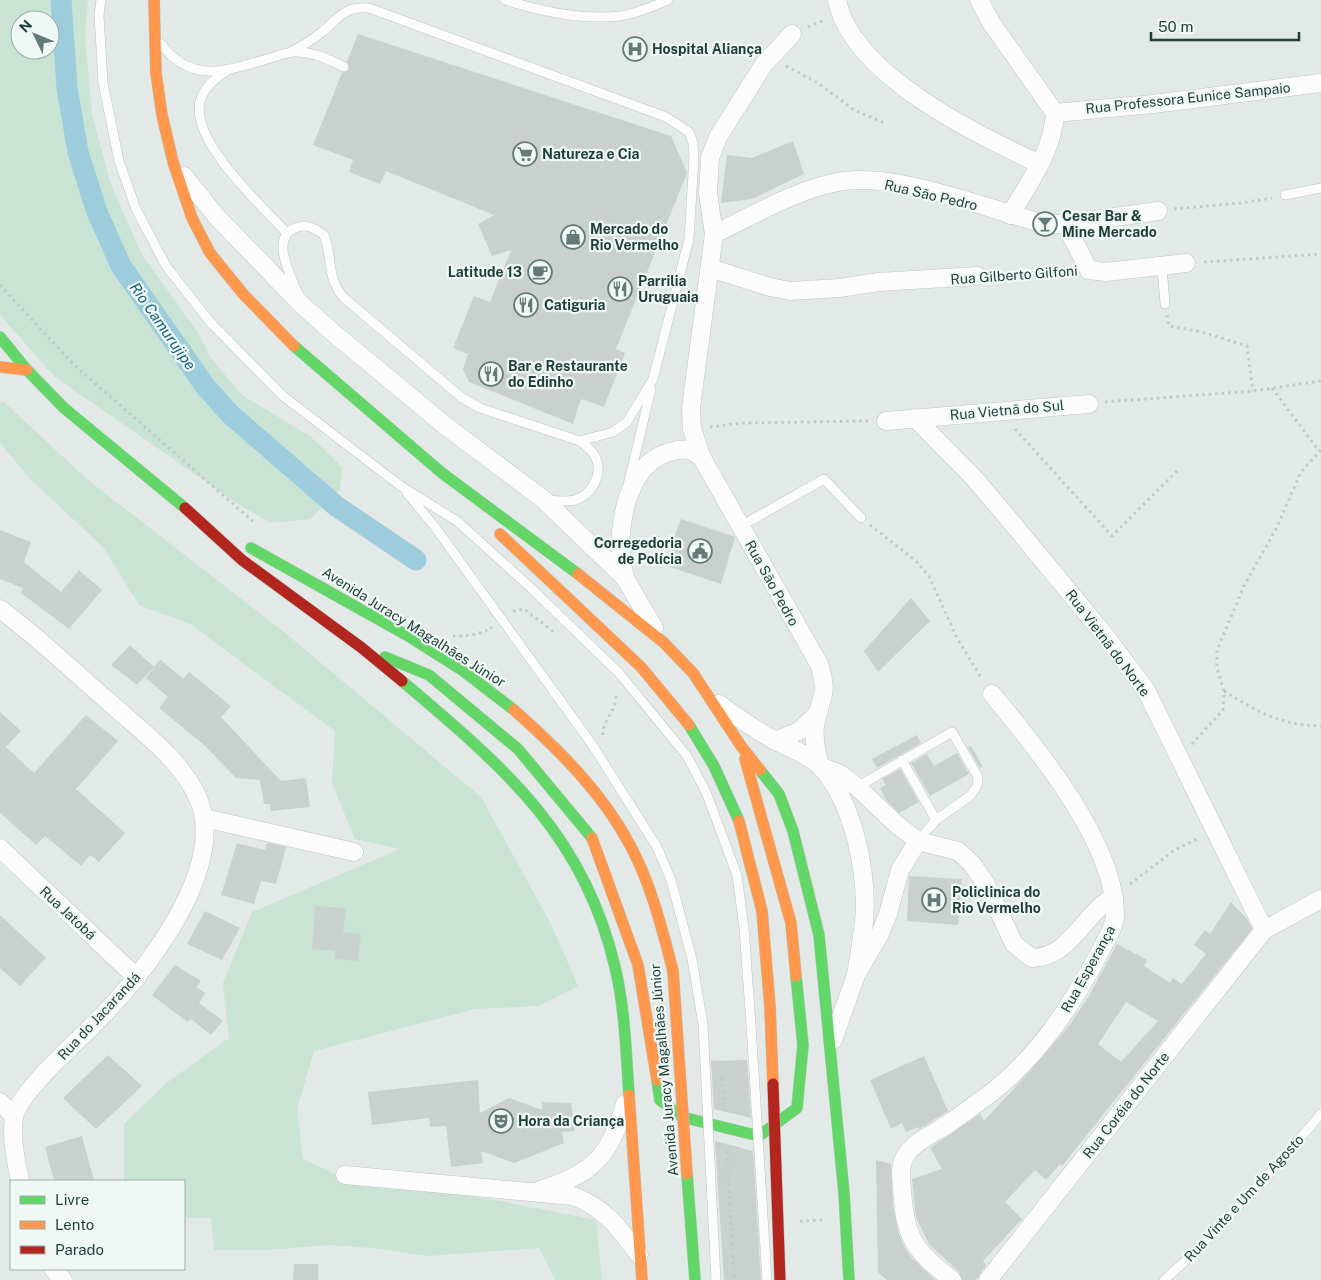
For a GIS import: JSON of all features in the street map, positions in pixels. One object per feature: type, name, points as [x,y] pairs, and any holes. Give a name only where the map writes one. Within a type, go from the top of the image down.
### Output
[{"type":"main road","points":[[155,2],[156,72],[162,116],[173,162],[192,218],[210,253],[244,295],[279,332],[330,378],[442,473],[600,591],[663,642],[693,673],[712,699],[741,746],[779,794],[793,831],[820,935],[844,1193],[849,1280]]},
{"type":"main road","name":"Avenida Juracy Magalhães Júnior","points":[[0,337],[27,370],[64,408],[197,518],[242,560],[362,648],[470,739],[518,785],[554,829],[582,874],[599,914],[615,966],[624,1016],[630,1084],[642,1280]]},
{"type":"main road","points":[[0,367],[27,370]]},
{"type":"main road","points":[[442,473],[491,525],[618,645],[666,695],[711,759],[739,821],[762,911],[770,1007],[780,1280]]},
{"type":"main road","name":"Avenida Juracy Magalhães Júnior","points":[[197,518],[331,593],[477,680],[519,712],[564,753],[597,794],[629,844],[658,915],[673,971],[695,1280]]},
{"type":"main road","points":[[362,648],[429,675],[518,749],[592,837],[638,965],[660,1100],[682,1117],[759,1136],[797,1108],[804,1044],[791,923],[741,746]]},
{"type":"street","points":[[979,0],[992,24],[1055,113],[1054,128],[1040,164],[1010,215]]},
{"type":"street","points":[[839,7],[854,39],[892,80],[906,91],[1040,164]]},
{"type":"street","points":[[714,234],[708,193],[710,158],[718,137],[768,58],[792,34]]},
{"type":"street","name":"Rua Professora Eunice Sampaio","points":[[1055,113],[1154,104],[1321,83]]},
{"type":"street","points":[[173,162],[216,216],[303,306],[447,426],[543,499],[625,578],[663,642]]},
{"type":"street","name":"Rua São Pedro","points":[[820,766],[814,737],[824,697],[824,682],[819,664],[702,458],[692,429],[692,392],[714,234],[803,192],[834,182],[865,180],[897,184],[1045,224],[1065,224],[1158,211]]},
{"type":"street","points":[[1065,224],[1089,270]]},
{"type":"street","name":"Rua Gilberto Gilfoni","points":[[1089,270],[1106,272],[1186,264]]},
{"type":"street","name":"Rua Gilberto Gilfoni","points":[[710,268],[770,287],[790,291],[839,288],[879,282],[977,276]]},
{"type":"street","name":"Rua Vietnã do Sul","points":[[886,420],[1089,404]]},
{"type":"street","name":"Rua Vietnã do Norte","points":[[915,418],[974,478],[1108,640],[1146,690],[1213,831],[1264,930]]},
{"type":"street","points":[[625,578],[620,554],[625,505],[637,478],[647,464],[660,454],[675,450],[689,450],[702,458]]},
{"type":"street","name":"Rua do Jacarandá","points":[[0,609],[170,756],[198,798],[204,818],[202,849],[196,876],[186,902],[137,978],[112,1007],[42,1076],[26,1096],[14,1116]]},
{"type":"street","name":"Rua Esperança","points":[[952,1280],[922,1254],[910,1236],[901,1183],[901,1167],[906,1155],[917,1144],[992,1092],[1014,1072],[1060,1020],[1075,998],[1116,918],[1109,874],[1070,797],[1027,736],[992,694]]},
{"type":"street","points":[[712,699],[775,741],[806,756],[820,766],[840,774],[857,787],[894,823],[918,841],[958,851],[972,864],[986,884],[1014,944],[1032,958],[1052,955],[1067,945],[1090,915],[1102,904],[1114,897]]},
{"type":"street","points":[[775,741],[799,731],[819,712]]},
{"type":"street","points":[[820,766],[835,786],[844,804],[857,843],[863,883],[864,920],[856,975]]},
{"type":"street","points":[[204,818],[354,852]]},
{"type":"street","points":[[831,1046],[856,975],[880,934],[900,870],[918,841]]},
{"type":"street","name":"Rua Jatobá","points":[[0,848],[137,978]]},
{"type":"street","points":[[1264,930],[1321,900]]},
{"type":"street","name":"Rua Coréia do Norte","points":[[988,1280],[1264,930]]},
{"type":"street","points":[[533,1192],[570,1181],[588,1170],[602,1156],[621,1118],[630,1084]]},
{"type":"street","points":[[0,1102],[14,1116],[14,1149],[20,1180]]},
{"type":"street","points":[[345,1175],[573,1196],[588,1202],[618,1225],[640,1257]]},
{"type":"street","points":[[54,1270],[63,1280]]},
{"type":"lane","points":[[101,0],[99,14],[103,83],[119,161],[136,209],[166,266],[210,322],[283,396],[402,487],[457,522],[524,582],[618,673],[687,756],[706,792],[737,876],[747,962],[767,1280]]},
{"type":"lane","points":[[505,0],[548,11],[581,15],[620,16],[645,10],[668,0]]},
{"type":"lane","points":[[154,34],[165,48],[188,68],[226,71],[292,52],[319,35],[344,12],[355,7],[369,8],[666,117],[689,132],[693,144],[694,157],[689,239],[629,476],[625,505]]},
{"type":"lane","points":[[292,52],[310,53],[344,67]]},
{"type":"lane","points":[[226,71],[210,84],[201,97],[198,112],[201,126],[208,140],[226,165],[287,234]]},
{"type":"lane","points":[[1285,195],[1321,188]]},
{"type":"lane","points":[[303,306],[284,254],[283,244],[287,234],[296,228],[307,226],[324,235],[328,246],[331,278],[343,298],[461,397],[480,408],[580,441],[596,459],[598,469],[596,481],[589,492],[578,499],[563,501],[543,499]]},
{"type":"lane","points":[[1162,266],[1165,304]]},
{"type":"lane","points":[[580,441],[613,432],[627,422],[653,379]]},
{"type":"lane","points":[[740,526],[824,479],[861,518]]},
{"type":"lane","points":[[402,487],[435,527],[591,743],[657,846],[671,880],[692,959],[703,1024],[716,1280]]},
{"type":"lane","points":[[857,787],[952,732],[978,777],[977,786],[970,796],[936,820],[918,841]]},
{"type":"lane","points":[[902,760],[936,820]]},
{"type":"lane","name":"Rua Vinte e Um de Agosto","points":[[1164,1280],[1192,1255],[1273,1170],[1321,1114]]},
{"type":"path","points":[[792,34],[839,7]]},
{"type":"path","points":[[768,58],[818,83],[854,110],[887,124]]},
{"type":"path","points":[[1158,211],[1241,203],[1285,195]]},
{"type":"path","points":[[1186,264],[1321,254]]},
{"type":"path","name":"Rua Gilberto Gilfoni","points":[[977,276],[1028,276],[1089,270]]},
{"type":"path","points":[[1165,304],[1169,326],[1202,332],[1247,346],[1253,391]]},
{"type":"path","points":[[1089,404],[1253,391],[1321,381]]},
{"type":"path","points":[[1179,756],[1223,710],[1224,691],[1217,668],[1217,650],[1244,586],[1276,529],[1301,472],[1320,450],[1272,388]]},
{"type":"path","points":[[995,411],[1029,442],[1112,536],[1180,468]]},
{"type":"path","points":[[692,429],[742,423],[886,420]]},
{"type":"path","points":[[861,518],[916,561],[929,576],[957,638],[992,694]]},
{"type":"path","points":[[1224,691],[1271,718],[1291,724],[1321,726]]},
{"type":"path","points":[[1114,897],[1173,852],[1213,831]]},
{"type":"path","points":[[795,1222],[832,1219]]},
{"type":"green space","points":[[0,0],[88,0],[85,37],[92,114],[110,182],[141,253],[199,334],[211,358],[242,395],[311,437],[342,467],[340,489],[310,519],[271,523],[241,506],[55,377],[0,315]]},
{"type":"green space","points":[[3,401],[88,480],[284,632],[481,797],[551,924],[578,986],[539,1006],[475,1009],[314,1051],[297,1109],[303,1159],[346,1179],[501,1201],[596,1220],[602,1280],[555,1280],[539,1248],[428,1256],[371,1248],[329,1245],[267,1250],[214,1250],[211,1218],[185,1218],[185,1180],[124,1180],[124,1124],[165,1084],[229,1038],[223,983],[252,912],[400,849],[355,839],[332,783],[335,731],[190,624],[139,605],[103,547],[29,478],[0,443],[0,404]]},
{"type":"building","name":"Mercado do Rio Vermelho","points":[[358,34],[671,136],[687,173],[616,349],[625,353],[604,407],[581,399],[573,424],[469,382],[463,369],[468,354],[453,348],[474,296],[490,302],[511,250],[492,256],[478,224],[494,215],[386,171],[380,184],[349,172],[353,160],[313,145],[342,73],[350,69],[347,61]]},
{"type":"building","points":[[793,141],[804,174],[752,199],[721,203],[727,155],[752,158]]},
{"type":"building","name":"Corregedoria de Polícia","points":[[681,519],[735,537],[721,584],[664,565]]},
{"type":"building","points":[[0,530],[31,542],[24,562],[61,592],[79,570],[102,590],[69,629],[21,593],[23,588],[0,579]]},
{"type":"building","points":[[911,598],[930,621],[878,672],[864,651]]},
{"type":"building","points":[[130,645],[154,667],[137,685],[111,665]]},
{"type":"building","points":[[160,659],[183,679],[189,672],[231,706],[221,717],[281,781],[306,778],[310,807],[271,811],[270,804],[264,804],[260,780],[236,778],[203,744],[159,708],[168,697],[146,678]]},
{"type":"building","points":[[0,712],[21,731],[6,747],[34,773],[86,715],[118,741],[76,789],[125,833],[99,862],[90,855],[81,866],[45,836],[36,845],[0,813]]},
{"type":"building","points":[[917,735],[921,743],[877,768],[872,759]]},
{"type":"building","points":[[971,746],[983,767],[980,768],[968,748]]},
{"type":"building","points":[[957,753],[969,774],[930,796],[911,763],[927,754],[934,766]]},
{"type":"building","points":[[900,769],[919,802],[899,813],[887,801],[880,788],[886,785],[882,779]]},
{"type":"building","points":[[237,843],[265,850],[267,843],[286,847],[276,884],[261,881],[254,904],[221,895]]},
{"type":"building","name":"Policlinica do Rio Vermelho","points":[[909,876],[962,879],[958,925],[907,921]]},
{"type":"building","points":[[1231,902],[1246,918],[1252,929],[1062,1166],[1060,1164],[1046,1180],[1035,1170],[1005,1202],[1022,1219],[983,1261],[986,1265],[976,1280],[962,1280],[959,1272],[929,1244],[916,1217],[912,1179],[942,1169],[930,1148],[980,1114],[984,1121],[1032,1069],[1068,1027],[1089,996],[1117,944],[1147,960],[1144,966],[1170,983],[1173,978],[1182,984],[1206,954],[1194,945],[1205,930],[1210,934]],"holes":[[[1126,1002],[1158,1021],[1121,1062],[1098,1044]]]},
{"type":"building","points":[[315,906],[346,908],[343,932],[361,934],[358,961],[335,959],[335,951],[312,949]]},
{"type":"building","points":[[205,911],[240,928],[222,960],[187,944]]},
{"type":"building","points":[[0,915],[46,958],[20,986],[0,968]]},
{"type":"building","points":[[175,965],[201,981],[196,987],[205,993],[199,1003],[223,1021],[211,1035],[191,1019],[187,1022],[152,995]]},
{"type":"building","points":[[108,1055],[142,1086],[96,1129],[63,1098]]},
{"type":"building","points":[[924,1056],[948,1111],[919,1129],[918,1127],[906,1132],[902,1123],[891,1129],[870,1080]]},
{"type":"building","points":[[747,1060],[751,1118],[714,1109],[711,1061]]},
{"type":"building","name":"Hora da Criança","points":[[478,1080],[480,1113],[509,1098],[542,1110],[542,1102],[571,1103],[575,1131],[562,1132],[564,1143],[514,1163],[481,1151],[483,1163],[451,1167],[446,1126],[430,1127],[429,1118],[372,1125],[368,1092]]},
{"type":"building","points":[[82,1136],[94,1180],[54,1180],[45,1147]]},
{"type":"building","points":[[715,1141],[753,1151],[761,1280],[724,1280]]},
{"type":"building","points":[[876,1160],[891,1164],[893,1207],[899,1234],[904,1246],[912,1258],[935,1280],[887,1280],[878,1272]]},
{"type":"building","points":[[294,1264],[318,1264],[318,1280],[293,1280]]},
{"type":"waterway","name":"Rio Camurujipe","points":[[61,0],[67,88],[78,152],[97,212],[121,266],[205,386],[230,414],[336,506],[416,560]]},
{"type":"traffic: fast","points":[[0,337],[27,370],[64,408],[185,508]]},
{"type":"traffic: fast","points":[[294,346],[442,473],[578,574]]},
{"type":"traffic: fast","points":[[251,548],[410,637],[462,670],[514,710]]},
{"type":"traffic: fast","points":[[385,657],[429,675],[518,749],[592,838]]},
{"type":"traffic: fast","points":[[402,681],[473,742],[505,773],[534,805],[560,840],[583,878],[601,920],[615,967],[623,1015],[629,1095]]},
{"type":"traffic: fast","points":[[689,725],[714,766],[739,821]]},
{"type":"traffic: fast","points":[[760,770],[779,794],[793,831],[819,935],[844,1193],[849,1280]]},
{"type":"traffic: fast","points":[[657,1080],[660,1100],[682,1117],[759,1136],[797,1108],[803,1045],[796,976]]},
{"type":"traffic: fast","points":[[687,1174],[695,1280]]},
{"type":"traffic: slow","points":[[154,0],[156,73],[162,115],[173,162],[192,218],[210,253],[244,295],[294,346]]},
{"type":"traffic: slow","points":[[0,367],[27,370]]},
{"type":"traffic: slow","points":[[500,534],[641,667],[689,725]]},
{"type":"traffic: slow","points":[[578,574],[663,642],[693,673],[741,746],[760,770]]},
{"type":"traffic: slow","points":[[514,710],[578,772],[593,789],[619,826],[630,845],[650,891],[673,971]]},
{"type":"traffic: slow","points":[[745,759],[791,923],[796,976]]},
{"type":"traffic: slow","points":[[739,821],[762,911],[770,1007],[773,1084]]},
{"type":"traffic: slow","points":[[592,838],[638,965],[657,1080]]},
{"type":"traffic: slow","points":[[673,971],[687,1174]]},
{"type":"traffic: slow","points":[[629,1095],[642,1280]]},
{"type":"traffic: jam","points":[[185,508],[242,560],[362,648],[402,681]]},
{"type":"traffic: jam","points":[[773,1084],[780,1280]]},
{"type":"place","name":"Hospital Aliança","points":[[635,49]]},
{"type":"place","name":"Natureza e Cia","points":[[525,154]]},
{"type":"place","name":"Cesar Bar & Mine Mercado","points":[[1045,224]]},
{"type":"place","name":"Mercado do Rio Vermelho","points":[[573,237]]},
{"type":"place","name":"Latitude 13","points":[[540,272]]},
{"type":"place","name":"Parrilia Uruguaia","points":[[620,289]]},
{"type":"place","name":"Catiguria","points":[[526,305]]},
{"type":"place","name":"Bar e Restaurante do Edinho","points":[[491,374]]},
{"type":"place","name":"Corregedoria de Polícia","points":[[700,551]]},
{"type":"place","name":"Policlinica do Rio Vermelho","points":[[934,900]]},
{"type":"place","name":"Hora da Criança","points":[[501,1121]]}]
